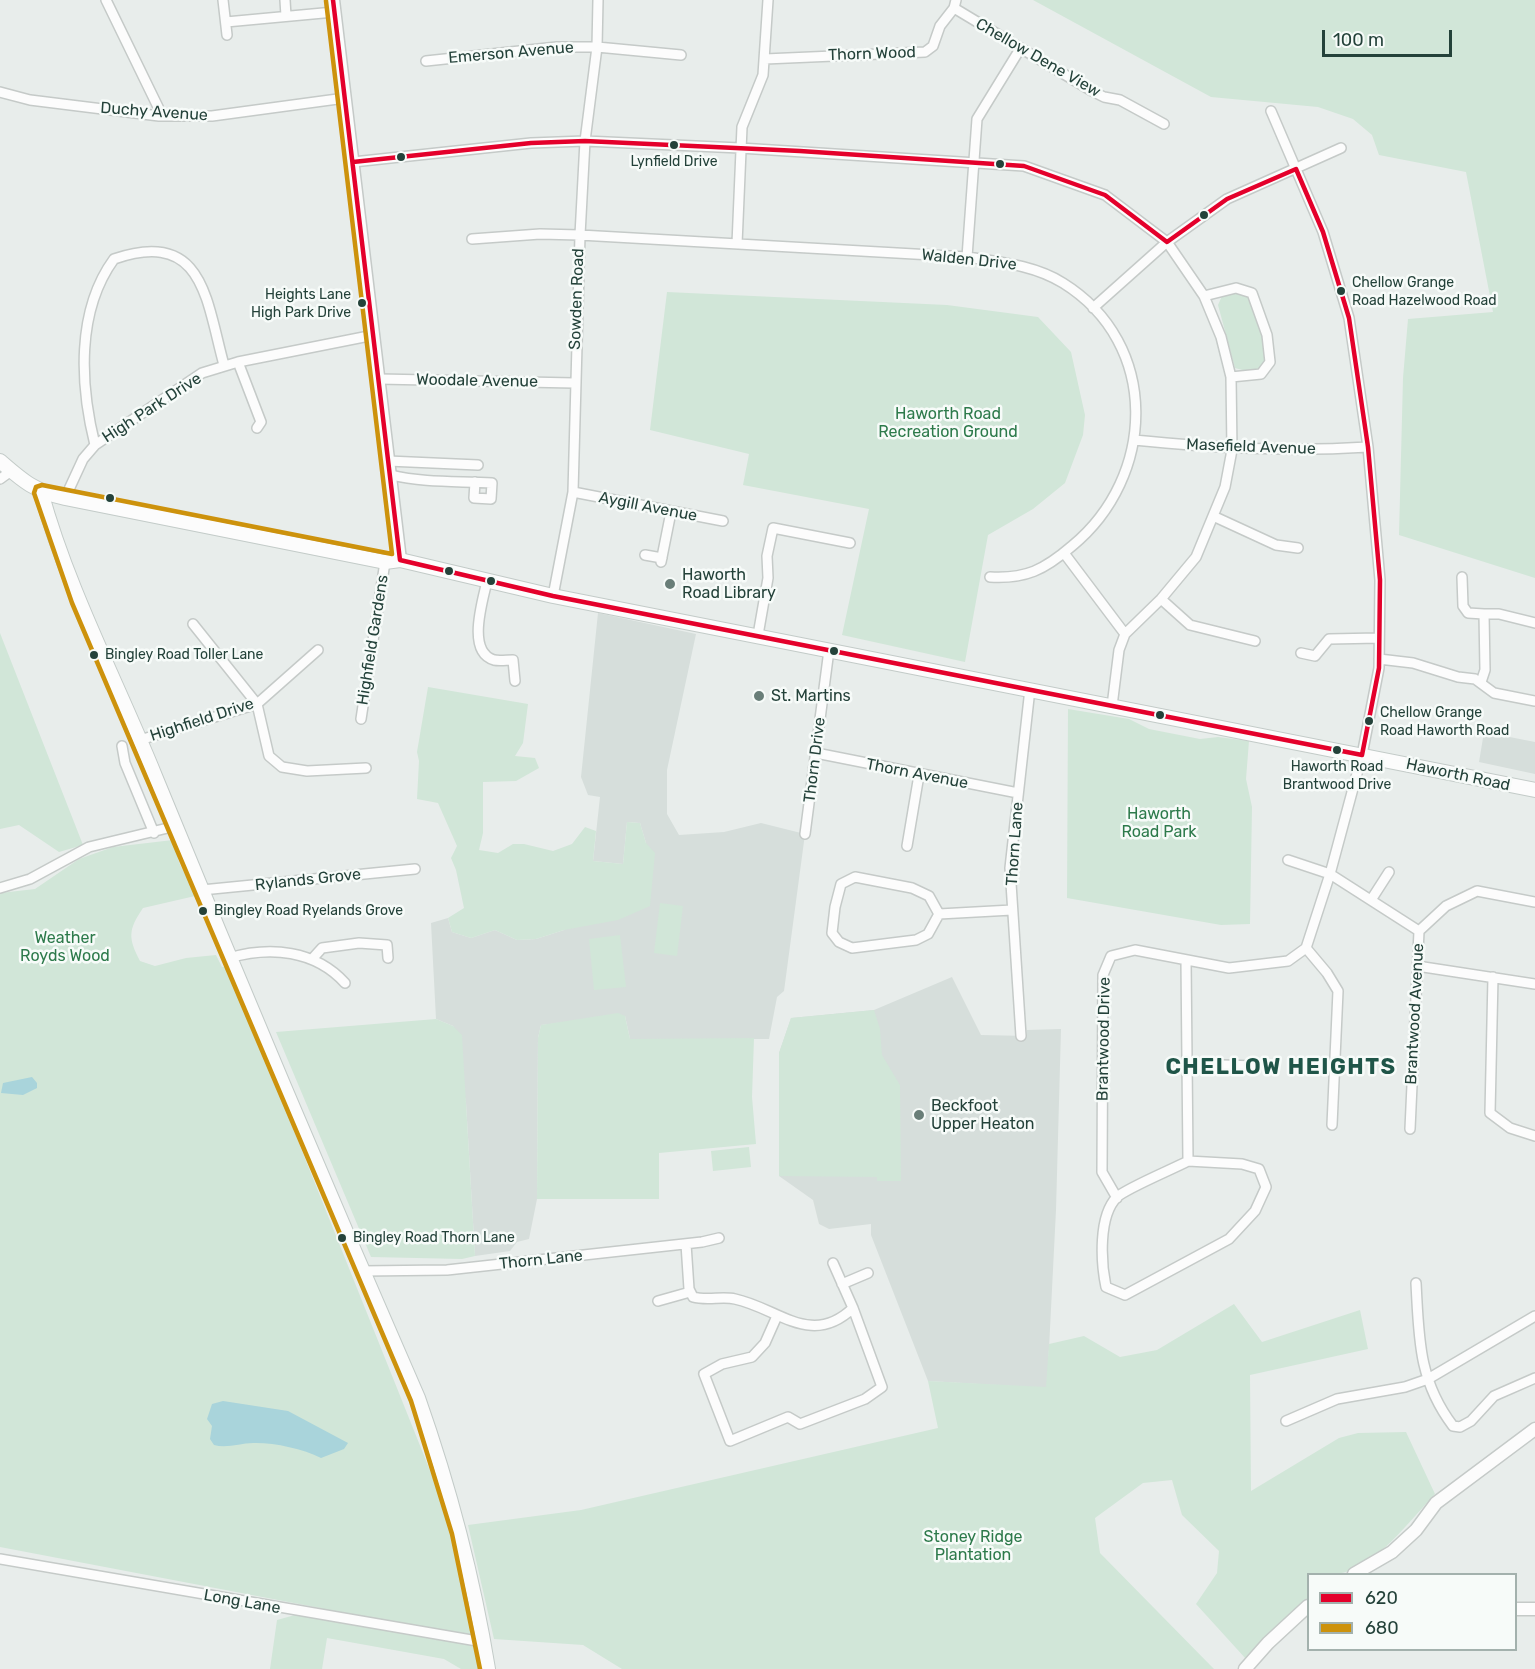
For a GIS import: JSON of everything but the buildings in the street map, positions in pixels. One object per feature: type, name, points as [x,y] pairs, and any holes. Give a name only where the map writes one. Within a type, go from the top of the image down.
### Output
[{"type":"main road","points":[[0,461],[6,475],[41,492],[52,534],[176,826],[229,958],[418,1398],[438,1455],[488,1669]]},
{"type":"main road","name":"Haworth Road","points":[[41,492],[385,562],[400,560],[553,596],[1535,790]]},
{"type":"street","points":[[106,0],[159,109],[159,116]]},
{"type":"street","points":[[223,0],[227,35]]},
{"type":"street","points":[[285,0],[286,16]]},
{"type":"street","name":"Sowden Road","points":[[553,596],[573,492],[574,383],[580,235],[585,141],[597,47],[598,0]]},
{"type":"street","points":[[737,244],[742,127],[758,89],[765,59],[768,1]]},
{"type":"street","name":"Thorn Wood","points":[[765,59],[813,55],[926,52],[933,46],[940,26],[955,4]]},
{"type":"street","name":"Chellow Dene View","points":[[955,4],[1020,48],[1092,91],[1104,97],[1120,100],[1164,124]]},
{"type":"street","points":[[226,22],[286,16],[333,6],[400,560]]},
{"type":"street","name":"Emerson Avenue","points":[[426,61],[557,47],[597,47],[681,55]]},
{"type":"street","points":[[967,257],[977,119],[1020,48]]},
{"type":"street","name":"Duchy Avenue","points":[[0,92],[30,100],[159,116],[212,116],[345,98]]},
{"type":"street","points":[[1271,111],[1323,232],[1349,318],[1368,447],[1380,580],[1379,659],[1362,755],[1330,874],[1306,948],[1327,973],[1338,991],[1332,1125]]},
{"type":"street","points":[[353,162],[531,143],[585,141],[740,148],[1024,166],[1077,183],[1105,195],[1167,242],[1204,296],[1221,337],[1231,377],[1232,450],[1225,486],[1196,557],[1161,599],[1125,634],[1119,650],[1112,706]]},
{"type":"street","points":[[1093,308],[1167,242],[1227,199],[1341,148]]},
{"type":"street","name":"Walden Drive","points":[[472,239],[540,234],[580,235],[967,257],[1019,264],[1063,282],[1093,308],[1107,324],[1129,363],[1137,404],[1129,467],[1111,502],[1089,532],[1064,553],[1036,572],[1014,579],[990,577]]},
{"type":"street","points":[[95,445],[87,412],[86,335],[90,306],[101,277],[114,259],[148,251],[168,253],[189,264],[201,280],[224,365]]},
{"type":"street","points":[[1204,296],[1236,288],[1252,293],[1267,335],[1270,362],[1261,374],[1231,377]]},
{"type":"street","name":"High Park Drive","points":[[65,498],[83,459],[95,445],[202,373],[224,365],[374,335]]},
{"type":"street","points":[[238,362],[261,422],[257,428]]},
{"type":"street","name":"Woodale Avenue","points":[[379,379],[574,383]]},
{"type":"street","name":"Masefield Avenue","points":[[1134,440],[1232,450],[1299,451],[1368,447]]},
{"type":"street","points":[[388,461],[478,465]]},
{"type":"street","points":[[391,475],[411,480],[475,482]]},
{"type":"street","name":"Aygill Avenue","points":[[573,492],[723,521]]},
{"type":"street","points":[[645,555],[661,560],[671,512]]},
{"type":"street","points":[[1213,516],[1276,545],[1298,548]]},
{"type":"street","points":[[758,635],[768,578],[767,556],[773,528],[850,543]]},
{"type":"street","points":[[1064,553],[1125,634]]},
{"type":"street","name":"Highfield Gardens","points":[[360,718],[385,562]]},
{"type":"street","points":[[1462,577],[1463,606],[1468,613],[1499,614],[1535,623]]},
{"type":"street","points":[[487,580],[477,632],[480,645],[485,655],[494,660],[514,655],[515,681]]},
{"type":"street","points":[[1161,599],[1190,625],[1255,641]]},
{"type":"street","points":[[1481,682],[1485,670],[1484,614]]},
{"type":"street","points":[[193,624],[257,704],[269,756],[282,767],[307,771],[366,768]]},
{"type":"street","points":[[1301,653],[1316,656],[1329,639],[1379,638]]},
{"type":"street","name":"Thorn Drive","points":[[805,834],[829,650]]},
{"type":"street","name":"Highfield Drive","points":[[140,740],[257,704],[318,651]]},
{"type":"street","points":[[1379,659],[1413,663],[1481,682],[1494,693],[1535,701]]},
{"type":"street","name":"Thorn Lane","points":[[1021,1036],[1010,868],[1030,689]]},
{"type":"street","points":[[122,746],[125,763],[154,833]]},
{"type":"street","name":"Thorn Avenue","points":[[816,753],[1018,793]]},
{"type":"street","points":[[907,846],[919,775]]},
{"type":"street","points":[[0,888],[30,879],[89,847],[176,826]]},
{"type":"street","name":"Brantwood Avenue","points":[[1288,860],[1330,874],[1419,931],[1410,1130]]},
{"type":"street","name":"Rylands Grove","points":[[202,890],[415,869]]},
{"type":"street","points":[[1371,900],[1389,872]]},
{"type":"street","points":[[855,877],[912,888],[929,896],[939,914],[928,934],[916,940],[852,948],[839,942],[832,933],[841,884],[855,877]]},
{"type":"street","points":[[1419,931],[1446,906],[1477,891],[1535,902]]},
{"type":"street","points":[[939,914],[1012,910]]},
{"type":"street","points":[[313,958],[322,948],[359,943],[387,945],[388,958]]},
{"type":"street","name":"Brantwood Drive","points":[[1117,1198],[1102,1172],[1103,975],[1111,956],[1135,950],[1229,968],[1288,961],[1306,948]]},
{"type":"street","points":[[229,958],[250,952],[266,951],[313,958],[335,971],[345,983]]},
{"type":"street","points":[[1186,960],[1188,1161]]},
{"type":"street","points":[[1417,966],[1535,984]]},
{"type":"street","points":[[1493,977],[1490,1113],[1510,1128],[1535,1136]]},
{"type":"street","points":[[1186,1064],[1257,1066]]},
{"type":"street","points":[[1188,1161],[1242,1164],[1259,1169],[1266,1187],[1255,1211],[1229,1239],[1125,1295],[1106,1287],[1102,1269],[1104,1226],[1117,1198],[1188,1161]]},
{"type":"street","name":"Thorn Lane","points":[[363,1271],[447,1270],[686,1244],[719,1238]]},
{"type":"street","points":[[686,1244],[690,1292],[693,1297],[701,1299],[735,1298],[809,1327],[843,1317],[852,1308]]},
{"type":"street","points":[[777,1316],[765,1343],[752,1356],[722,1364],[704,1374],[730,1441],[788,1417],[800,1424],[866,1399],[882,1387],[833,1263]]},
{"type":"street","points":[[842,1284],[868,1273]]},
{"type":"street","points":[[1416,1283],[1420,1353],[1428,1379],[1445,1415],[1453,1426],[1460,1427],[1471,1421],[1494,1396],[1535,1378]]},
{"type":"street","points":[[658,1301],[690,1292]]},
{"type":"street","points":[[1286,1421],[1337,1399],[1405,1387],[1428,1379],[1535,1316]]},
{"type":"street","points":[[1370,1571],[1416,1530],[1436,1503],[1535,1429]]},
{"type":"street","name":"Long Lane","points":[[0,1559],[453,1639],[483,1642]]},
{"type":"street","points":[[1245,1669],[1268,1643],[1307,1607]]},
{"type":"street","points":[[1517,1609],[1535,1609]]},
{"type":"shaded area","points":[[598,613],[696,634],[667,770],[667,814],[679,835],[724,832],[761,823],[805,834],[784,991],[777,997],[769,1039],[630,1039],[625,1016],[541,1025],[538,1038],[537,1199],[529,1239],[517,1242],[510,1251],[475,1256],[466,1103],[453,1026],[436,1019],[431,923],[448,918],[452,932],[471,938],[495,930],[517,940],[536,939],[564,930],[646,843],[640,823],[627,822],[623,864],[593,861],[600,797],[588,795],[581,777]]},
{"type":"shaded area","points":[[1484,732],[1535,742],[1535,774],[1479,762]]},
{"type":"shaded area","name":"Beckfoot Upper Heaton","points":[[952,977],[981,1035],[1027,1036],[1027,1030],[1061,1029],[1056,1210],[1047,1388],[928,1381],[871,1235],[871,1224],[829,1229],[819,1224],[813,1200],[779,1176],[779,1053],[791,1018],[874,1010]]},
{"type":"green space","points":[[1033,0],[1535,0],[1535,578],[1399,535],[1403,378],[1408,319],[1493,312],[1466,172],[1379,155],[1372,135],[1353,119],[1318,107],[1211,97]]},
{"type":"green space","name":"Haworth Road Recreation Ground","points":[[667,292],[947,305],[1038,317],[1071,352],[1085,415],[1083,435],[1065,483],[1033,509],[988,535],[965,662],[842,635],[869,509],[743,485],[749,454],[650,430]]},
{"type":"green space","points":[[1237,292],[1249,296],[1263,336],[1266,360],[1258,370],[1246,371],[1235,368],[1218,305],[1222,296]]},
{"type":"green space","points":[[0,633],[83,845],[59,852],[19,825],[0,829]]},
{"type":"green space","points":[[428,687],[528,704],[523,743],[515,756],[535,758],[539,768],[516,781],[483,782],[483,833],[479,850],[498,853],[513,844],[524,844],[553,851],[572,844],[585,827],[596,831],[593,861],[623,864],[627,822],[640,823],[646,843],[655,853],[650,906],[618,920],[564,930],[536,939],[517,940],[495,930],[471,938],[452,932],[448,918],[464,908],[456,870],[451,858],[457,846],[438,803],[417,799],[419,761],[417,752]]},
{"type":"green space","name":"Haworth Road Park","points":[[1068,709],[1129,719],[1149,729],[1200,739],[1218,737],[1249,741],[1246,779],[1252,807],[1250,924],[1221,925],[1067,898]]},
{"type":"green space","name":"Weather Royds Wood","points":[[173,840],[177,847],[178,859],[195,896],[143,908],[132,928],[133,946],[140,961],[155,966],[186,958],[216,955],[222,967],[228,966],[445,1508],[475,1638],[479,1669],[461,1669],[444,1659],[327,1638],[322,1669],[270,1669],[277,1620],[320,1608],[0,1547],[0,893],[35,889],[79,859],[113,847]]},
{"type":"green space","points":[[660,903],[683,906],[677,956],[654,953]]},
{"type":"green space","points":[[620,935],[626,987],[594,990],[589,939]]},
{"type":"green space","points":[[874,1010],[880,1029],[882,1055],[900,1085],[901,1181],[877,1181],[877,1177],[779,1176],[779,1053],[791,1018]]},
{"type":"green space","points":[[618,1013],[625,1016],[630,1039],[754,1038],[752,1097],[756,1144],[659,1153],[659,1199],[537,1199],[538,1038],[541,1025]]},
{"type":"green space","points":[[436,1019],[453,1026],[462,1035],[475,1256],[462,1259],[371,1257],[276,1032]]},
{"type":"green space","points":[[749,1147],[751,1167],[713,1171],[711,1151]]},
{"type":"green space","name":"Stoney Ridge Plantation","points":[[1234,1304],[1262,1342],[1360,1310],[1368,1349],[1250,1375],[1251,1491],[1339,1438],[1358,1433],[1406,1432],[1435,1494],[1391,1542],[1365,1563],[1340,1573],[1307,1573],[1307,1599],[1246,1659],[1196,1604],[1217,1573],[1219,1551],[1182,1515],[1172,1480],[1143,1483],[1095,1518],[1100,1553],[1214,1669],[622,1669],[583,1645],[494,1639],[468,1525],[581,1510],[938,1428],[928,1381],[1046,1387],[1049,1344],[1084,1336],[1120,1357],[1157,1350]]},
{"type":"water","points":[[32,1077],[37,1083],[37,1088],[23,1095],[1,1093],[3,1083]]},
{"type":"water","points":[[223,1401],[288,1411],[348,1443],[344,1449],[321,1458],[298,1449],[272,1444],[214,1445],[210,1439],[212,1426],[207,1419],[212,1404]]},
{"type":"transit line","name":"620","points":[[333,0],[400,560],[553,596],[1362,755],[1379,668],[1380,580],[1368,447],[1349,318],[1323,232],[1296,169],[1227,199],[1167,242],[1105,195],[1024,166],[800,151],[585,141],[531,143],[353,162]]},
{"type":"transit line","name":"680","points":[[326,1],[392,554],[42,485],[36,487],[34,493],[72,603],[411,1401],[452,1534],[480,1669]]},
{"type":"place","name":"Lynfield Drive","points":[[674,145]]},
{"type":"place","name":"Chellow Grange Road Hazelwood Road","points":[[1341,291]]},
{"type":"place","name":"Heights Lane High Park Drive","points":[[362,303]]},
{"type":"place","name":"Haworth Road Library","points":[[670,584]]},
{"type":"place","name":"Bingley Road Toller Lane","points":[[94,655]]},
{"type":"place","name":"St. Martins","points":[[759,696]]},
{"type":"place","name":"Chellow Grange Road Haworth Road","points":[[1369,721]]},
{"type":"place","name":"Haworth Road Brantwood Drive","points":[[1337,750]]},
{"type":"place","name":"Bingley Road Ryelands Grove","points":[[203,911]]},
{"type":"place","name":"Beckfoot Upper Heaton","points":[[919,1115]]},
{"type":"place","name":"Bingley Road Thorn Lane","points":[[342,1238]]},
{"type":"district","name":"CHELLOW HEIGHTS","points":[[1281,1068]]}]
